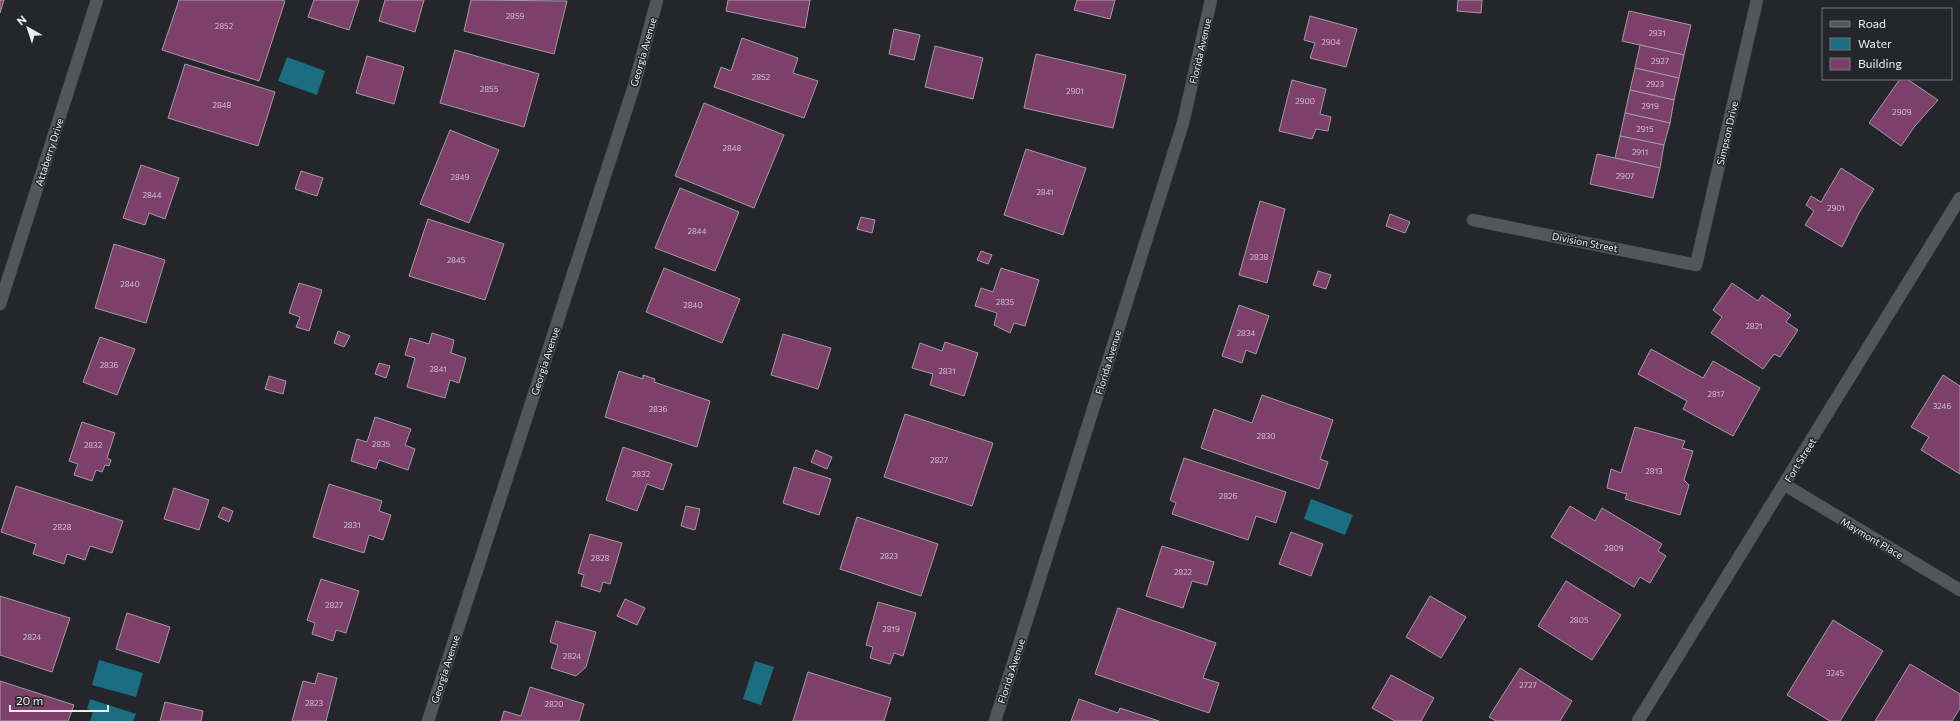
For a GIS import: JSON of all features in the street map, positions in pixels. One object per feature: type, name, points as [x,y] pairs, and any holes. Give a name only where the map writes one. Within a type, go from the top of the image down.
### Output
[{"type":"street","name":"Attaberry Drive","points":[[0,304],[97,0]]},
{"type":"street","name":"Georgia Avenue","points":[[428,721],[634,86],[658,0]]},
{"type":"street","name":"Florida Avenue","points":[[995,721],[1182,128],[1211,0]]},
{"type":"street","name":"Simpson Drive","points":[[1696,265],[1757,0]]},
{"type":"street","name":"Fort Street","points":[[1638,721],[1785,485],[1960,198]]},
{"type":"street","name":"Division Street","points":[[1473,220],[1696,265]]},
{"type":"street","name":"Maymont Place","points":[[1785,485],[1960,590]]},
{"type":"water","points":[[287,57],[325,71],[317,95],[278,81]]},
{"type":"water","points":[[1311,499],[1353,515],[1345,535],[1304,519]]},
{"type":"water","points":[[99,660],[143,673],[136,697],[92,685]]},
{"type":"water","points":[[755,661],[774,667],[761,705],[743,699]]},
{"type":"water","points":[[90,699],[136,714],[133,721],[90,721],[93,711],[87,709]]},
{"type":"building","points":[[0,0],[4,0],[0,13]]},
{"type":"building","points":[[179,0],[285,1],[259,81],[162,50]]},
{"type":"building","points":[[314,0],[359,0],[349,30],[308,17]]},
{"type":"building","points":[[385,0],[424,0],[415,32],[379,21]]},
{"type":"building","points":[[471,0],[567,1],[554,54],[464,31]]},
{"type":"building","points":[[728,0],[810,0],[805,28],[726,11]]},
{"type":"building","points":[[1077,0],[1115,0],[1110,19],[1074,10]]},
{"type":"building","points":[[1458,0],[1482,0],[1481,13],[1457,11]]},
{"type":"building","points":[[1629,11],[1691,25],[1684,55],[1622,41]]},
{"type":"building","points":[[1310,16],[1357,29],[1346,67],[1310,58],[1315,43],[1304,40]]},
{"type":"building","points":[[894,29],[920,35],[914,60],[889,54]]},
{"type":"building","points":[[742,38],[798,58],[793,73],[818,81],[804,118],[714,87],[721,67],[731,71]]},
{"type":"building","points":[[1640,45],[1684,55],[1679,78],[1635,68]]},
{"type":"building","points":[[935,46],[983,58],[973,99],[925,87]]},
{"type":"building","points":[[455,50],[539,74],[524,127],[440,103]]},
{"type":"building","points":[[1036,54],[1126,75],[1113,128],[1024,108]]},
{"type":"building","points":[[367,56],[404,67],[394,104],[356,93]]},
{"type":"building","points":[[185,64],[275,92],[258,146],[168,118]]},
{"type":"building","points":[[1635,68],[1679,78],[1674,100],[1630,90]]},
{"type":"building","points":[[1292,80],[1326,89],[1320,114],[1331,117],[1328,131],[1316,129],[1312,139],[1279,131]]},
{"type":"building","points":[[1899,80],[1908,80],[1938,100],[1915,126],[1901,146],[1869,123]]},
{"type":"building","points":[[1630,90],[1674,100],[1670,123],[1625,113]]},
{"type":"building","points":[[704,103],[784,135],[754,208],[675,176]]},
{"type":"building","points":[[1625,113],[1670,123],[1664,145],[1620,136]]},
{"type":"building","points":[[450,130],[499,150],[469,223],[420,204]]},
{"type":"building","points":[[1620,136],[1664,145],[1660,168],[1615,158]]},
{"type":"building","points":[[1026,149],[1086,168],[1063,235],[1004,215]]},
{"type":"building","points":[[1597,154],[1660,168],[1653,198],[1590,184]]},
{"type":"building","points":[[141,165],[179,178],[165,219],[149,213],[145,225],[123,218]]},
{"type":"building","points":[[1841,168],[1874,189],[1859,213],[1842,247],[1805,225],[1814,211],[1806,205],[1811,196],[1821,202]]},
{"type":"building","points":[[301,171],[323,178],[317,196],[295,189]]},
{"type":"building","points":[[680,188],[739,212],[715,271],[655,248]]},
{"type":"building","points":[[1260,201],[1285,209],[1267,283],[1239,275]]},
{"type":"building","points":[[1390,214],[1410,222],[1405,233],[1386,226]]},
{"type":"building","points":[[861,217],[875,220],[872,233],[857,229]]},
{"type":"building","points":[[428,219],[504,244],[485,300],[409,276]]},
{"type":"building","points":[[114,244],[165,260],[146,323],[95,308]]},
{"type":"building","points":[[981,251],[992,255],[988,264],[977,260]]},
{"type":"building","points":[[664,268],[740,299],[722,343],[646,312]]},
{"type":"building","points":[[1001,268],[1039,280],[1025,326],[1014,323],[1010,333],[994,325],[997,313],[975,306],[981,288],[993,292]]},
{"type":"building","points":[[1318,271],[1331,275],[1326,289],[1313,285]]},
{"type":"building","points":[[299,283],[322,290],[309,331],[296,327],[300,317],[289,313]]},
{"type":"building","points":[[1732,283],[1758,301],[1762,295],[1791,315],[1786,322],[1798,330],[1780,357],[1774,354],[1763,369],[1711,333],[1722,317],[1713,310]]},
{"type":"building","points":[[1239,305],[1269,316],[1256,354],[1246,350],[1242,363],[1222,356]]},
{"type":"building","points":[[338,331],[350,336],[344,347],[334,343]]},
{"type":"building","points":[[432,333],[454,340],[451,353],[466,358],[459,383],[450,380],[445,398],[407,387],[415,358],[405,355],[410,338],[429,344]]},
{"type":"building","points":[[783,334],[831,348],[818,389],[771,375]]},
{"type":"building","points":[[100,337],[135,349],[117,395],[83,382]]},
{"type":"building","points":[[945,342],[978,353],[964,396],[930,385],[933,374],[912,368],[920,343],[942,351]]},
{"type":"building","points":[[1651,349],[1703,378],[1713,361],[1760,388],[1733,436],[1683,409],[1687,401],[1638,374]]},
{"type":"building","points":[[379,363],[390,366],[386,378],[375,374]]},
{"type":"building","points":[[619,371],[643,379],[643,375],[655,379],[654,382],[710,401],[697,447],[605,417]]},
{"type":"building","points":[[1943,375],[1960,386],[1960,474],[1921,450],[1929,437],[1911,427]]},
{"type":"building","points":[[269,376],[286,381],[283,394],[265,389]]},
{"type":"building","points":[[1262,395],[1333,420],[1320,459],[1328,462],[1319,489],[1201,448],[1214,409],[1252,423]]},
{"type":"building","points":[[905,414],[993,443],[972,506],[884,477]]},
{"type":"building","points":[[375,417],[411,429],[405,445],[415,449],[408,470],[379,460],[376,469],[351,461],[357,439],[367,442]]},
{"type":"building","points":[[82,422],[115,433],[107,458],[111,460],[109,466],[105,465],[102,472],[96,470],[92,481],[74,475],[78,464],[69,461]]},
{"type":"building","points":[[1635,427],[1685,441],[1682,448],[1693,451],[1684,480],[1689,485],[1680,515],[1625,499],[1627,494],[1607,488],[1611,469],[1621,473]]},
{"type":"building","points":[[623,447],[672,464],[663,490],[647,484],[637,511],[606,500]]},
{"type":"building","points":[[816,450],[832,457],[827,469],[811,462]]},
{"type":"building","points":[[1184,458],[1286,492],[1276,523],[1256,516],[1248,540],[1172,514],[1176,503],[1170,500]]},
{"type":"building","points":[[794,467],[831,479],[819,515],[783,503]]},
{"type":"building","points":[[329,484],[382,501],[379,511],[391,515],[383,540],[369,535],[364,553],[313,537]]},
{"type":"building","points":[[16,486],[123,521],[112,553],[90,546],[85,560],[67,554],[64,564],[33,554],[36,544],[1,532]]},
{"type":"building","points":[[174,488],[209,500],[199,530],[164,519]]},
{"type":"building","points":[[686,506],[700,509],[695,530],[681,526]]},
{"type":"building","points":[[1570,506],[1595,521],[1602,508],[1662,544],[1658,551],[1666,556],[1650,583],[1640,577],[1634,587],[1551,537]]},
{"type":"building","points":[[223,507],[233,511],[229,522],[218,517]]},
{"type":"building","points":[[857,517],[938,544],[921,596],[840,569]]},
{"type":"building","points":[[1291,532],[1323,544],[1311,576],[1279,564]]},
{"type":"building","points":[[590,534],[622,543],[610,584],[603,582],[600,592],[581,586],[584,575],[578,573]]},
{"type":"building","points":[[1162,546],[1214,562],[1207,585],[1192,581],[1183,608],[1146,596]]},
{"type":"building","points":[[321,579],[359,591],[346,633],[336,630],[333,641],[312,634],[315,623],[307,620]]},
{"type":"building","points":[[1566,581],[1621,615],[1592,660],[1538,626]]},
{"type":"building","points":[[0,596],[70,618],[52,672],[0,655]]},
{"type":"building","points":[[1430,596],[1466,617],[1441,658],[1406,637]]},
{"type":"building","points":[[625,599],[645,608],[637,625],[617,616]]},
{"type":"building","points":[[878,602],[916,613],[903,656],[894,653],[890,664],[870,658],[873,647],[866,645]]},
{"type":"building","points":[[1118,608],[1216,643],[1203,678],[1219,683],[1209,713],[1095,674]]},
{"type":"building","points":[[127,613],[170,627],[159,663],[116,649]]},
{"type":"building","points":[[1833,620],[1883,651],[1840,721],[1830,721],[1787,695]]},
{"type":"building","points":[[556,621],[596,632],[586,667],[576,676],[551,668],[558,645],[550,642]]},
{"type":"building","points":[[1910,664],[1960,694],[1960,708],[1952,721],[1875,721]]},
{"type":"building","points":[[1520,668],[1572,701],[1560,721],[1496,721],[1489,717]]},
{"type":"building","points":[[808,672],[891,698],[884,721],[793,721]]},
{"type":"building","points":[[318,673],[337,678],[326,721],[292,721],[303,681],[315,684]]},
{"type":"building","points":[[1391,675],[1434,698],[1421,721],[1395,721],[1372,708]]},
{"type":"building","points":[[0,681],[74,705],[68,721],[0,721]]},
{"type":"building","points":[[530,687],[584,704],[579,721],[501,721],[504,711],[521,716]]},
{"type":"building","points":[[1079,699],[1118,713],[1120,708],[1159,721],[1071,721]]},
{"type":"building","points":[[165,702],[203,711],[201,721],[160,721]]}]
